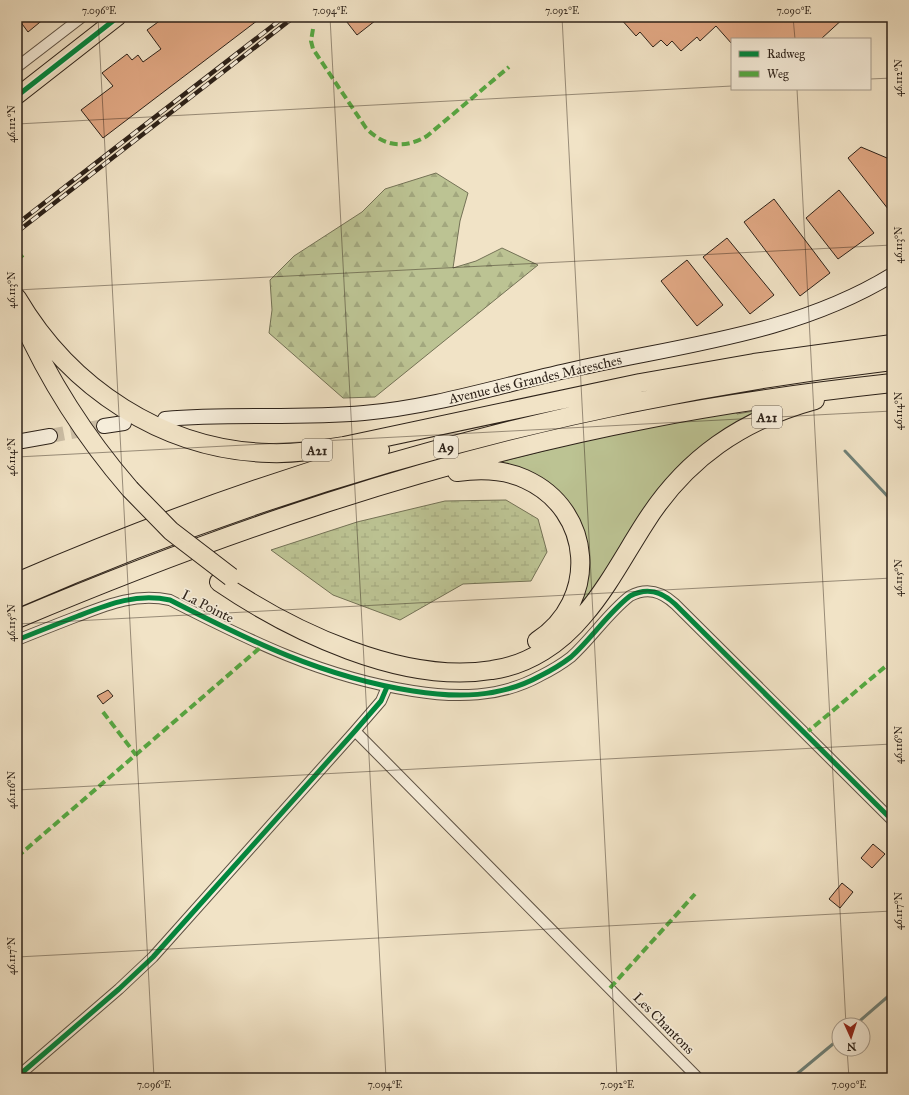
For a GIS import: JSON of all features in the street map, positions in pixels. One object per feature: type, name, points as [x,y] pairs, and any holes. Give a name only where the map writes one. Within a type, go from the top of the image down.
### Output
[{"type":"highway","name":"A21","points":[[17,298],[38,329],[59,355],[82,378],[105,397],[153,425],[186,438],[216,446],[269,453],[315,450],[366,442],[537,406]]},
{"type":"highway","name":"A21","points":[[17,309],[34,348],[67,405],[103,457],[124,491]]},
{"type":"highway","name":"A21","points":[[17,336],[38,378],[66,423],[124,491],[225,580],[264,610],[298,628],[338,645],[384,661],[429,670],[455,673],[505,668],[528,659],[550,647],[583,616],[605,588],[665,494],[685,472],[712,448],[747,426],[789,408],[826,397],[892,383]]},
{"type":"highway","name":"A9","points":[[17,582],[128,536],[226,500],[378,450],[537,406],[640,383],[746,364],[892,344]]},
{"type":"highway","name":"A9","points":[[17,598],[97,564],[216,519],[324,483],[431,451],[535,424],[642,400],[748,381],[892,361]]},
{"type":"highway","points":[[375,487],[497,453],[645,419],[761,398],[892,383]]},
{"type":"highway","name":"A21","points":[[17,619],[193,548],[375,487],[447,473],[480,470],[499,471],[526,479],[542,488],[555,499],[568,517],[577,537],[581,568],[579,583],[570,606],[561,619],[540,639],[521,650],[507,655],[469,662],[424,659],[375,647],[314,623],[225,580]]},
{"type":"main road","points":[[17,96],[118,17]]},
{"type":"main road","name":"Avenue des Grandes Maresches","points":[[165,419],[204,416],[343,414],[383,411],[419,405],[588,366],[769,328],[835,305],[892,275]]},
{"type":"main road","points":[[104,426],[124,423]]},
{"type":"main road","points":[[22,441],[50,436]]},
{"type":"street","points":[[17,67],[82,17]]},
{"type":"street","name":"La Pointe","points":[[17,640],[116,602],[139,597],[162,598],[170,600],[262,646],[300,662],[354,679],[387,687],[458,696],[480,695],[522,685],[540,676],[570,657],[630,596],[642,591],[660,592],[675,604],[892,820]]},
{"type":"street","points":[[17,1077],[119,989],[153,957],[381,701],[387,687]]},
{"type":"street","name":"Les Chantons","points":[[355,731],[698,1078]]},
{"type":"green space","points":[[436,173],[468,193],[460,221],[453,268],[476,261],[502,248],[538,265],[375,397],[343,398],[269,333],[272,310],[270,280],[294,256],[362,212],[385,189]]},
{"type":"green space","points":[[775,403],[726,432],[567,624],[580,528],[503,463],[503,461],[595,438],[736,411],[737,414],[754,411],[755,406]]},
{"type":"green space","points":[[506,500],[538,519],[547,552],[531,581],[463,584],[400,620],[333,595],[271,550],[357,522],[445,501]]},
{"type":"building","points":[[17,17],[45,17],[45,18],[28,32]]},
{"type":"building","points":[[165,17],[262,17],[103,138],[81,110],[113,86],[102,73],[127,54],[132,60],[138,55],[143,62],[161,49],[147,30]]},
{"type":"building","points":[[343,17],[380,17],[357,35]]},
{"type":"building","points":[[845,17],[822,38],[731,38],[731,43],[716,26],[700,41],[697,37],[681,51],[672,41],[667,46],[661,40],[653,47],[640,32],[636,36],[620,18]]},
{"type":"building","points":[[861,147],[887,158],[892,164],[892,214],[848,158]]},
{"type":"building","points":[[839,190],[874,233],[838,259],[806,218]]},
{"type":"building","points":[[774,199],[830,273],[800,296],[744,222]]},
{"type":"building","points":[[727,238],[774,295],[750,314],[703,257]]},
{"type":"building","points":[[687,260],[723,305],[697,326],[661,281]]},
{"type":"building","points":[[108,690],[113,696],[103,704],[97,696]]},
{"type":"building","points":[[873,844],[885,854],[872,868],[861,858]]},
{"type":"building","points":[[842,883],[853,892],[840,908],[829,899]]},
{"type":"waterway","points":[[845,451],[892,501]]},
{"type":"waterway","points":[[864,1017],[892,993]]},
{"type":"waterway","points":[[792,1078],[831,1046]]},
{"type":"tunnel","points":[[50,436],[104,426]]},
{"type":"railway","points":[[17,224],[284,17]]},
{"type":"railway","points":[[17,232],[294,17]]},
{"type":"marked path","points":[[313,29],[311,41],[313,49],[366,128],[380,139],[395,144],[411,143],[427,136],[509,67]]},
{"type":"marked path","points":[[17,260],[23,255]]},
{"type":"marked path","points":[[17,857],[262,646]]},
{"type":"marked path","points":[[805,734],[892,661]]},
{"type":"marked path","points":[[103,712],[136,755]]},
{"type":"marked path","points":[[610,988],[695,894]]},
{"type":"cycle path","points":[[17,96],[118,17]]},
{"type":"cycle path","points":[[17,640],[112,604],[134,599],[158,598],[170,600],[229,630],[288,656],[348,677],[413,691],[445,695],[478,694],[509,689],[552,670],[571,657],[614,610],[630,596],[636,593],[648,591],[659,593],[675,604],[892,820]]},
{"type":"cycle path","points":[[17,1077],[119,989],[153,957],[355,731],[381,701],[387,687]]}]
